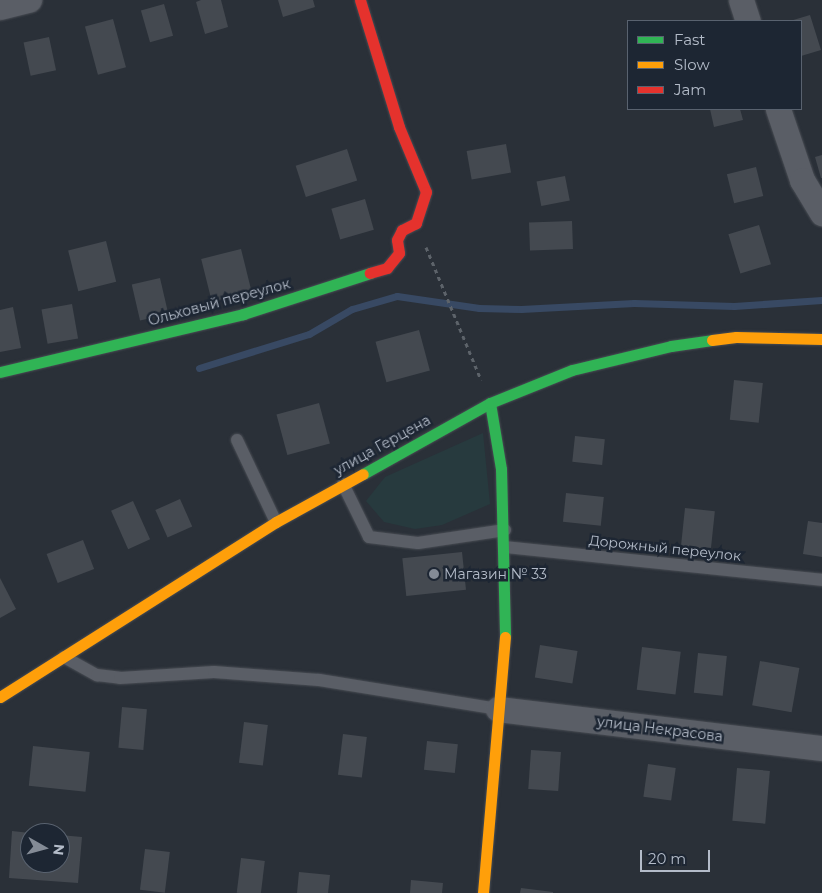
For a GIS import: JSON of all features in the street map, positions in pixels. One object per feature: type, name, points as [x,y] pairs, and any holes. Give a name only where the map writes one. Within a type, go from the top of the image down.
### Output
[{"type":"street","points":[[0,7],[29,0]]},
{"type":"street","points":[[360,0],[399,126],[426,192],[416,223]]},
{"type":"street","points":[[740,0],[748,20]]},
{"type":"street","points":[[778,110],[802,180],[822,213]]},
{"type":"street","name":"Ольховый переулок","points":[[0,372],[243,314],[387,268],[399,253],[397,240],[402,230],[416,223]]},
{"type":"street","name":"улица Герцена","points":[[0,697],[276,522],[490,403],[572,370],[671,346],[736,336],[822,339]]},
{"type":"street","points":[[483,893],[506,626],[505,530],[501,469],[490,403]]},
{"type":"street","name":"улица Некрасова","points":[[498,710],[822,748]]},
{"type":"lane","points":[[237,440],[276,522]]},
{"type":"lane","points":[[343,484],[369,537],[418,543],[505,530]]},
{"type":"lane","name":"Дорожный переулок","points":[[505,547],[822,580]]},
{"type":"lane","points":[[64,657],[97,675],[120,678],[214,672],[319,680],[498,710]]},
{"type":"path","points":[[416,223],[490,403]]},
{"type":"green space","points":[[483,433],[490,504],[442,525],[415,529],[384,522],[366,501],[385,477]]},
{"type":"building","points":[[201,0],[221,0],[228,27],[205,34],[196,2]]},
{"type":"building","points":[[278,0],[313,0],[315,7],[283,17]]},
{"type":"building","points":[[164,4],[173,36],[150,42],[141,11]]},
{"type":"building","points":[[810,15],[821,50],[802,56],[802,20],[793,20]]},
{"type":"building","points":[[113,19],[126,67],[98,75],[85,27]]},
{"type":"building","points":[[49,37],[56,70],[31,76],[24,42]]},
{"type":"building","points":[[710,110],[740,110],[743,120],[714,127]]},
{"type":"building","points":[[506,144],[511,173],[472,180],[467,151]]},
{"type":"building","points":[[347,149],[357,180],[306,197],[296,166]]},
{"type":"building","points":[[822,155],[822,178],[821,178],[815,157]]},
{"type":"building","points":[[756,167],[763,196],[734,203],[727,174]]},
{"type":"building","points":[[565,176],[570,201],[541,206],[537,182]]},
{"type":"building","points":[[365,199],[374,230],[340,239],[331,209]]},
{"type":"building","points":[[572,221],[573,249],[530,250],[529,223]]},
{"type":"building","points":[[759,225],[771,264],[740,274],[728,234]]},
{"type":"building","points":[[106,241],[116,282],[78,291],[68,250]]},
{"type":"building","points":[[241,249],[252,293],[212,303],[201,259]]},
{"type":"building","points":[[160,278],[168,314],[140,321],[132,285]]},
{"type":"building","points":[[72,304],[78,338],[48,344],[41,309]]},
{"type":"building","points":[[13,307],[21,348],[0,352],[0,310]]},
{"type":"building","points":[[419,330],[430,371],[386,382],[376,342]]},
{"type":"building","points":[[734,380],[763,383],[759,423],[730,420]]},
{"type":"building","points":[[319,403],[330,444],[287,455],[276,414]]},
{"type":"building","points":[[575,436],[605,439],[602,465],[572,462]]},
{"type":"building","points":[[566,493],[604,497],[601,526],[563,522]]},
{"type":"building","points":[[180,499],[192,526],[168,537],[155,510]]},
{"type":"building","points":[[133,501],[150,539],[128,549],[111,511]]},
{"type":"building","points":[[685,508],[715,511],[711,550],[681,547]]},
{"type":"building","points":[[808,521],[822,523],[822,557],[803,554]]},
{"type":"building","points":[[83,540],[94,569],[58,583],[47,554]]},
{"type":"building","name":"Магазин № 33","points":[[462,552],[466,590],[406,596],[402,558]]},
{"type":"building","points":[[0,578],[16,609],[0,618]]},
{"type":"building","points":[[540,645],[578,651],[572,684],[535,678]]},
{"type":"building","points":[[642,647],[681,652],[675,694],[637,690]]},
{"type":"building","points":[[698,653],[727,656],[723,696],[694,693]]},
{"type":"building","points":[[760,661],[799,668],[792,712],[752,705]]},
{"type":"building","points":[[122,707],[147,709],[143,750],[118,748]]},
{"type":"building","points":[[244,722],[268,725],[263,766],[239,763]]},
{"type":"building","points":[[343,734],[367,737],[362,778],[338,775]]},
{"type":"building","points":[[427,741],[458,744],[455,773],[424,770]]},
{"type":"building","points":[[33,746],[90,752],[86,792],[29,786]]},
{"type":"building","points":[[531,750],[561,752],[558,791],[528,789]]},
{"type":"building","points":[[648,764],[676,768],[671,801],[643,797]]},
{"type":"building","points":[[737,768],[770,771],[765,824],[732,821]]},
{"type":"building","points":[[12,831],[20,832],[20,873],[70,873],[70,836],[82,837],[78,883],[9,878]]},
{"type":"building","points":[[145,849],[170,852],[165,893],[140,890]]},
{"type":"building","points":[[241,858],[265,861],[261,893],[237,893]]},
{"type":"building","points":[[299,872],[330,875],[328,893],[297,893]]},
{"type":"building","points":[[411,880],[443,883],[442,893],[410,893]]},
{"type":"building","points":[[521,888],[553,892],[553,893],[520,893]]},
{"type":"waterway","points":[[199,368],[309,334],[352,309],[397,296],[479,308],[521,309],[634,303],[734,306],[822,300]]},
{"type":"traffic: fast","points":[[0,372],[243,314],[370,273]]},
{"type":"traffic: fast","points":[[363,474],[490,403],[572,370],[671,346],[712,340]]},
{"type":"traffic: fast","points":[[490,403],[501,469],[505,637]]},
{"type":"traffic: slow","points":[[712,340],[736,337],[822,339]]},
{"type":"traffic: slow","points":[[0,697],[276,522],[363,474]]},
{"type":"traffic: slow","points":[[483,893],[505,637]]},
{"type":"traffic: jam","points":[[360,0],[399,127],[426,192],[416,223],[402,230],[397,240],[399,253],[387,268],[370,273]]},
{"type":"place","name":"Магазин № 33","points":[[434,574]]}]
